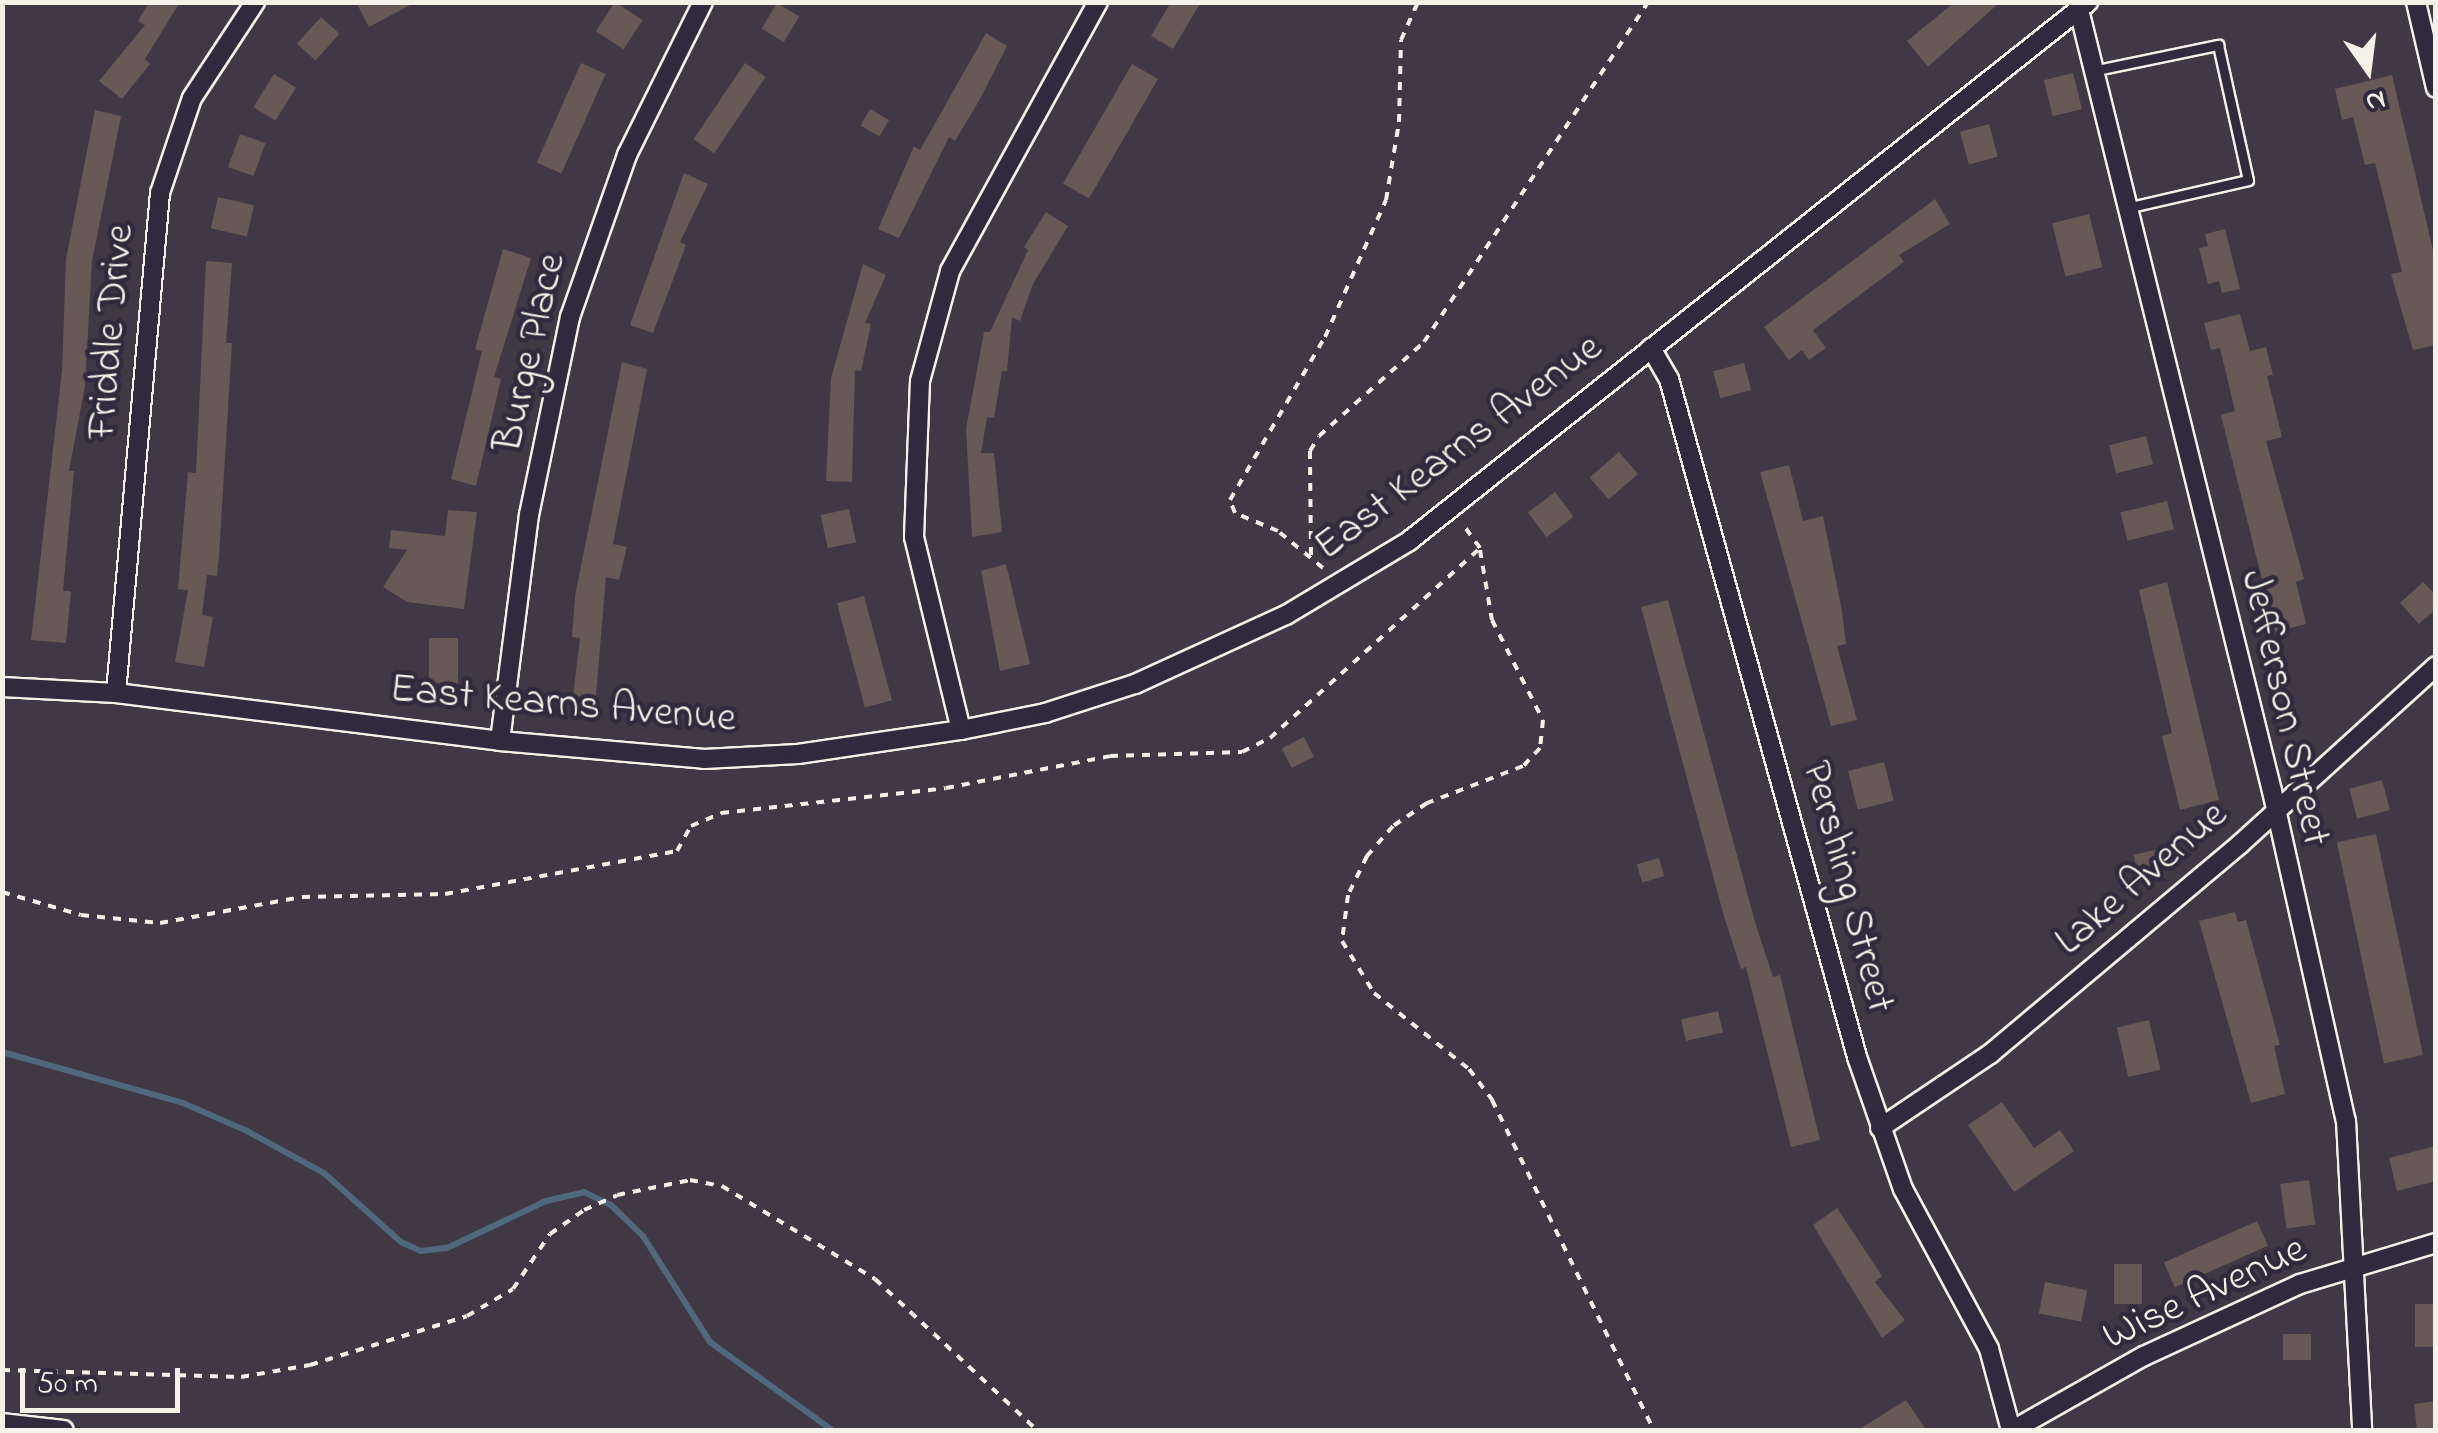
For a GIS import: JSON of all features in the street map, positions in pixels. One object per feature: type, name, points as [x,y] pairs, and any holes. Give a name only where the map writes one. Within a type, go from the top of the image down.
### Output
[{"type":"street","name":"Friddle Drive","points":[[116,693],[160,193],[192,98],[254,2]]},
{"type":"street","name":"Burge Place","points":[[500,741],[529,515],[570,317],[628,155],[702,2]]},
{"type":"street","points":[[961,730],[914,537],[920,381],[950,270],[1098,2]]},
{"type":"street","points":[[2416,2],[2436,88]]},
{"type":"street","name":"East Kearns Avenue","points":[[2,687],[116,693],[500,741],[704,758],[798,754],[961,730],[1045,713],[1136,684],[1286,615],[1408,540],[2083,6]]},
{"type":"street","name":"Jefferson Street","points":[[2083,6],[2346,1121],[2362,1430]]},
{"type":"street","name":"Pershing Street","points":[[1651,348],[1669,378],[1880,1128],[1902,1189],[1990,1349],[2012,1430]]},
{"type":"street","name":"Lake Avenue","points":[[1880,1128],[1990,1054],[2436,666]]},
{"type":"street","name":"Wise Avenue","points":[[2012,1430],[2144,1356],[2356,1264],[2436,1243]]},
{"type":"street","points":[[2,1424],[64,1430]]},
{"type":"lane","points":[[2098,70],[2218,46],[2248,180],[2130,207]]},
{"type":"path","points":[[1340,560],[1324,569],[1278,530],[1235,513],[1230,500],[1325,337],[1386,200],[1399,122],[1401,40],[1418,2]]},
{"type":"path","points":[[1312,555],[1310,451],[1318,436],[1424,342],[1648,2]]},
{"type":"path","points":[[1456,520],[1471,528],[1480,548],[1492,620],[1542,720],[1540,748],[1522,766],[1427,803],[1393,826],[1348,895],[1342,941],[1374,993],[1470,1069],[1492,1100],[1654,1430]]},
{"type":"path","points":[[2,892],[81,915],[160,922],[302,897],[444,894],[676,851],[691,826],[721,813],[946,788],[1110,756],[1242,752],[1270,738],[1480,548]]},
{"type":"path","points":[[2,1370],[241,1376],[310,1365],[467,1316],[512,1289],[550,1234],[584,1210],[616,1195],[690,1180],[722,1186],[875,1280],[1037,1430]]},
{"type":"building","points":[[149,2],[180,2],[145,59],[150,64],[122,99],[99,81],[145,25],[138,21]]},
{"type":"building","points":[[356,2],[416,2],[369,27]]},
{"type":"building","points":[[615,2],[643,20],[624,49],[596,31]]},
{"type":"building","points":[[1171,2],[1201,2],[1173,49],[1151,36]]},
{"type":"building","points":[[1955,2],[2000,2],[1928,67],[1907,41]]},
{"type":"building","points":[[777,3],[799,16],[784,42],[762,29]]},
{"type":"building","points":[[321,17],[340,34],[315,60],[297,44]]},
{"type":"building","points":[[986,33],[1007,46],[980,99],[955,141],[949,137],[899,238],[878,229],[914,146],[920,150]]},
{"type":"building","points":[[581,63],[606,74],[561,174],[537,163]]},
{"type":"building","points":[[745,63],[766,77],[714,153],[694,139]]},
{"type":"building","points":[[1132,64],[1158,79],[1089,199],[1063,184]]},
{"type":"building","points":[[2073,73],[2082,109],[2053,116],[2044,80]]},
{"type":"building","points":[[274,74],[296,88],[275,121],[253,107]]},
{"type":"building","points":[[2392,75],[2436,263],[2436,345],[2413,350],[2391,274],[2402,272],[2375,163],[2365,165],[2353,117],[2342,120],[2335,89]]},
{"type":"building","points":[[870,109],[889,120],[880,136],[860,125]]},
{"type":"building","points":[[95,110],[121,116],[92,261],[85,386],[69,471],[74,471],[63,591],[71,591],[66,643],[31,640],[62,371],[66,259]]},
{"type":"building","points":[[1989,124],[1998,157],[1969,165],[1960,132]]},
{"type":"building","points":[[240,134],[265,143],[253,176],[228,167]]},
{"type":"building","points":[[684,173],[708,184],[680,242],[686,245],[653,333],[630,325]]},
{"type":"building","points":[[218,197],[254,205],[247,237],[211,228]]},
{"type":"building","points":[[1935,199],[1950,224],[1899,255],[1904,262],[1813,330],[1826,348],[1809,360],[1802,350],[1789,360],[1764,327]]},
{"type":"building","points":[[1046,212],[1068,226],[1033,284],[1020,321],[1012,317],[1007,371],[1002,371],[994,418],[987,417],[981,453],[994,453],[1002,532],[972,537],[966,429],[984,332],[990,332],[1028,250],[1024,247]]},
{"type":"building","points":[[2089,214],[2102,267],[2065,277],[2052,223]]},
{"type":"building","points":[[2225,229],[2240,289],[2222,293],[2219,281],[2208,284],[2199,248],[2208,246],[2205,234]]},
{"type":"building","points":[[503,249],[531,258],[494,377],[501,379],[476,486],[451,479],[482,351],[475,349]]},
{"type":"building","points":[[206,261],[232,263],[226,343],[232,343],[217,576],[207,575],[202,615],[213,617],[204,667],[175,662],[188,590],[178,589],[188,472],[196,473]]},
{"type":"building","points":[[863,264],[886,275],[865,323],[871,324],[861,371],[855,370],[852,482],[826,481],[831,378]]},
{"type":"building","points":[[2240,314],[2250,351],[2266,347],[2273,375],[2267,376],[2282,437],[2266,441],[2304,579],[2296,582],[2306,624],[2275,632],[2221,415],[2235,411],[2220,348],[2211,350],[2204,323]]},
{"type":"building","points":[[622,362],[647,369],[613,544],[627,547],[619,580],[606,577],[595,707],[572,704],[580,638],[572,637],[575,596]]},
{"type":"building","points":[[1744,363],[1751,390],[1720,398],[1713,371]]},
{"type":"building","points":[[2146,436],[2153,464],[2116,473],[2109,445]]},
{"type":"building","points":[[1619,452],[1638,474],[1609,499],[1590,478]]},
{"type":"building","points":[[1789,465],[1803,521],[1823,516],[1842,611],[1846,644],[1837,646],[1857,720],[1831,726],[1760,472]]},
{"type":"building","points":[[1555,492],[1574,517],[1547,537],[1528,512]]},
{"type":"building","points":[[2167,501],[2174,529],[2127,541],[2120,513]]},
{"type":"building","points":[[849,509],[856,542],[828,548],[821,515]]},
{"type":"building","points":[[448,510],[477,512],[464,609],[407,602],[383,587],[407,550],[389,548],[391,530],[445,536]]},
{"type":"building","points":[[1006,564],[1030,664],[1000,671],[981,571]]},
{"type":"building","points":[[2167,582],[2219,800],[2180,810],[2162,736],[2172,733],[2139,590]]},
{"type":"building","points":[[2423,582],[2436,595],[2436,609],[2419,624],[2400,603]]},
{"type":"building","points":[[864,596],[892,700],[865,708],[837,603]]},
{"type":"building","points":[[1668,600],[1755,922],[1773,977],[1780,975],[1820,1140],[1791,1147],[1746,967],[1741,969],[1723,913],[1641,607]]},
{"type":"building","points":[[429,638],[458,638],[458,683],[429,683]]},
{"type":"building","points":[[1304,737],[1314,757],[1292,768],[1282,748]]},
{"type":"building","points":[[1884,762],[1894,801],[1858,810],[1848,771]]},
{"type":"building","points":[[2382,780],[2390,810],[2357,819],[2349,789]]},
{"type":"building","points":[[2376,834],[2423,1055],[2384,1063],[2337,842]]},
{"type":"building","points":[[2159,849],[2165,876],[2140,882],[2134,855]]},
{"type":"building","points":[[1659,858],[1664,876],[1642,883],[1637,864]]},
{"type":"building","points":[[2235,912],[2238,922],[2246,920],[2280,1045],[2274,1046],[2285,1094],[2251,1103],[2199,921]]},
{"type":"building","points":[[1718,1011],[1723,1032],[1686,1041],[1681,1020]]},
{"type":"building","points":[[2149,1020],[2160,1070],[2128,1077],[2117,1027]]},
{"type":"building","points":[[2002,1102],[2034,1148],[2060,1130],[2074,1151],[2014,1192],[1968,1125]]},
{"type":"building","points":[[2436,1146],[2436,1181],[2397,1191],[2389,1158]]},
{"type":"building","points":[[2309,1180],[2315,1225],[2287,1229],[2280,1184]]},
{"type":"building","points":[[1837,1208],[1882,1276],[1875,1282],[1905,1320],[1882,1338],[1813,1225]]},
{"type":"building","points":[[2257,1221],[2268,1246],[2175,1287],[2164,1262]]},
{"type":"building","points":[[2114,1264],[2142,1264],[2142,1304],[2114,1304]]},
{"type":"building","points":[[2045,1282],[2087,1290],[2081,1322],[2039,1313]]},
{"type":"building","points":[[2415,1304],[2436,1304],[2436,1347],[2415,1347]]},
{"type":"building","points":[[2283,1334],[2311,1334],[2311,1360],[2283,1360]]},
{"type":"building","points":[[1906,1400],[1926,1430],[1858,1430]]},
{"type":"building","points":[[2436,1401],[2436,1430],[2417,1430],[2414,1404]]},
{"type":"waterway","points":[[2,1052],[183,1103],[247,1131],[324,1173],[401,1242],[421,1251],[447,1248],[546,1201],[584,1192],[611,1205],[643,1236],[710,1342],[832,1430]]}]
